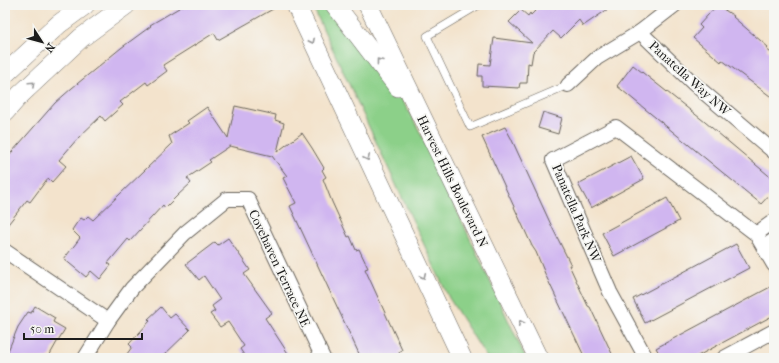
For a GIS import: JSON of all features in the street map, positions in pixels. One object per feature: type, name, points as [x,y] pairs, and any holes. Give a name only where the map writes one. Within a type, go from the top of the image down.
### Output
[{"type":"main road","points":[[5,74],[59,24],[85,5]]},
{"type":"main road","points":[[5,112],[20,95],[81,38],[126,5]]},
{"type":"main road","points":[[296,5],[462,358]]},
{"type":"main road","points":[[335,5],[388,73],[426,127]]},
{"type":"main road","name":"Harvest Hills Boulevard N","points":[[368,5],[538,358]]},
{"type":"main road","points":[[454,340],[468,358]]},
{"type":"street","name":"Panatella Way NW","points":[[676,5],[640,32],[694,84],[774,152]]},
{"type":"street","points":[[568,85],[597,58],[640,32]]},
{"type":"street","name":"Panatella Park NW","points":[[646,358],[610,292],[553,160],[616,127],[769,244],[774,264]]},
{"type":"street","name":"Covehaven Terrace NE","points":[[85,358],[108,321],[132,288],[185,233],[227,199],[248,199],[323,358]]},
{"type":"street","points":[[756,234],[774,221]]},
{"type":"street","points":[[5,251],[108,321]]},
{"type":"street","points":[[724,358],[774,331]]},
{"type":"lane","points":[[479,5],[428,36],[470,127],[568,85]]},
{"type":"green space","points":[[312,5],[330,5],[400,96],[420,132],[526,358],[487,358],[449,298]]},
{"type":"building","points":[[184,5],[280,5],[218,40],[214,33],[163,65],[167,71],[148,85],[146,82],[120,102],[123,105],[105,121],[101,116],[78,138],[59,160],[66,166],[52,182],[48,178],[30,202],[27,200],[5,228],[5,160],[55,103],[72,88],[121,48],[151,26],[150,25]]},
{"type":"building","points":[[541,5],[614,5],[583,26],[579,20],[561,38],[553,31],[533,52],[531,64],[528,63],[527,83],[520,83],[519,88],[482,86],[482,76],[478,76],[479,64],[490,65],[494,38],[532,43],[509,22],[521,10],[528,16]]},
{"type":"building","points":[[717,5],[734,16],[733,17],[768,47],[766,49],[774,55],[774,99],[722,60],[721,62],[693,38],[702,28],[699,25]]},
{"type":"building","points":[[633,65],[705,122],[774,180],[774,190],[761,204],[617,86]]},
{"type":"building","points":[[235,106],[276,115],[275,120],[284,123],[277,152],[302,133],[312,148],[324,168],[322,170],[326,177],[323,179],[348,237],[350,236],[356,250],[359,249],[368,268],[365,269],[402,350],[399,352],[402,358],[361,358],[290,206],[296,203],[283,178],[287,176],[272,156],[230,146],[209,160],[211,162],[187,178],[191,183],[165,208],[163,205],[130,241],[128,239],[108,263],[111,265],[100,279],[91,271],[86,277],[64,259],[80,238],[72,230],[81,218],[84,220],[88,216],[93,220],[172,144],[169,136],[189,123],[187,121],[207,107],[228,138]]},
{"type":"building","points":[[543,112],[562,118],[558,134],[538,128]]},
{"type":"building","points":[[505,127],[571,265],[569,265],[588,306],[590,307],[614,358],[585,358],[546,276],[482,137]]},
{"type":"building","points":[[631,156],[644,179],[591,208],[578,184]]},
{"type":"building","points":[[667,198],[679,221],[614,256],[602,233]]},
{"type":"building","points":[[228,238],[250,270],[244,274],[272,313],[265,318],[291,358],[246,358],[240,349],[244,346],[228,322],[220,327],[210,314],[215,311],[212,306],[220,300],[204,276],[199,280],[186,264],[215,242],[218,245]]},
{"type":"building","points":[[736,244],[749,268],[645,323],[633,299]]},
{"type":"building","points":[[774,285],[774,315],[694,358],[662,358],[656,348]]},
{"type":"building","points":[[35,306],[55,318],[53,322],[65,329],[48,358],[5,358],[18,327],[28,312],[31,313]]},
{"type":"building","points":[[161,307],[170,318],[175,314],[190,330],[161,358],[124,358],[132,347],[129,344],[150,321],[148,319]]}]
